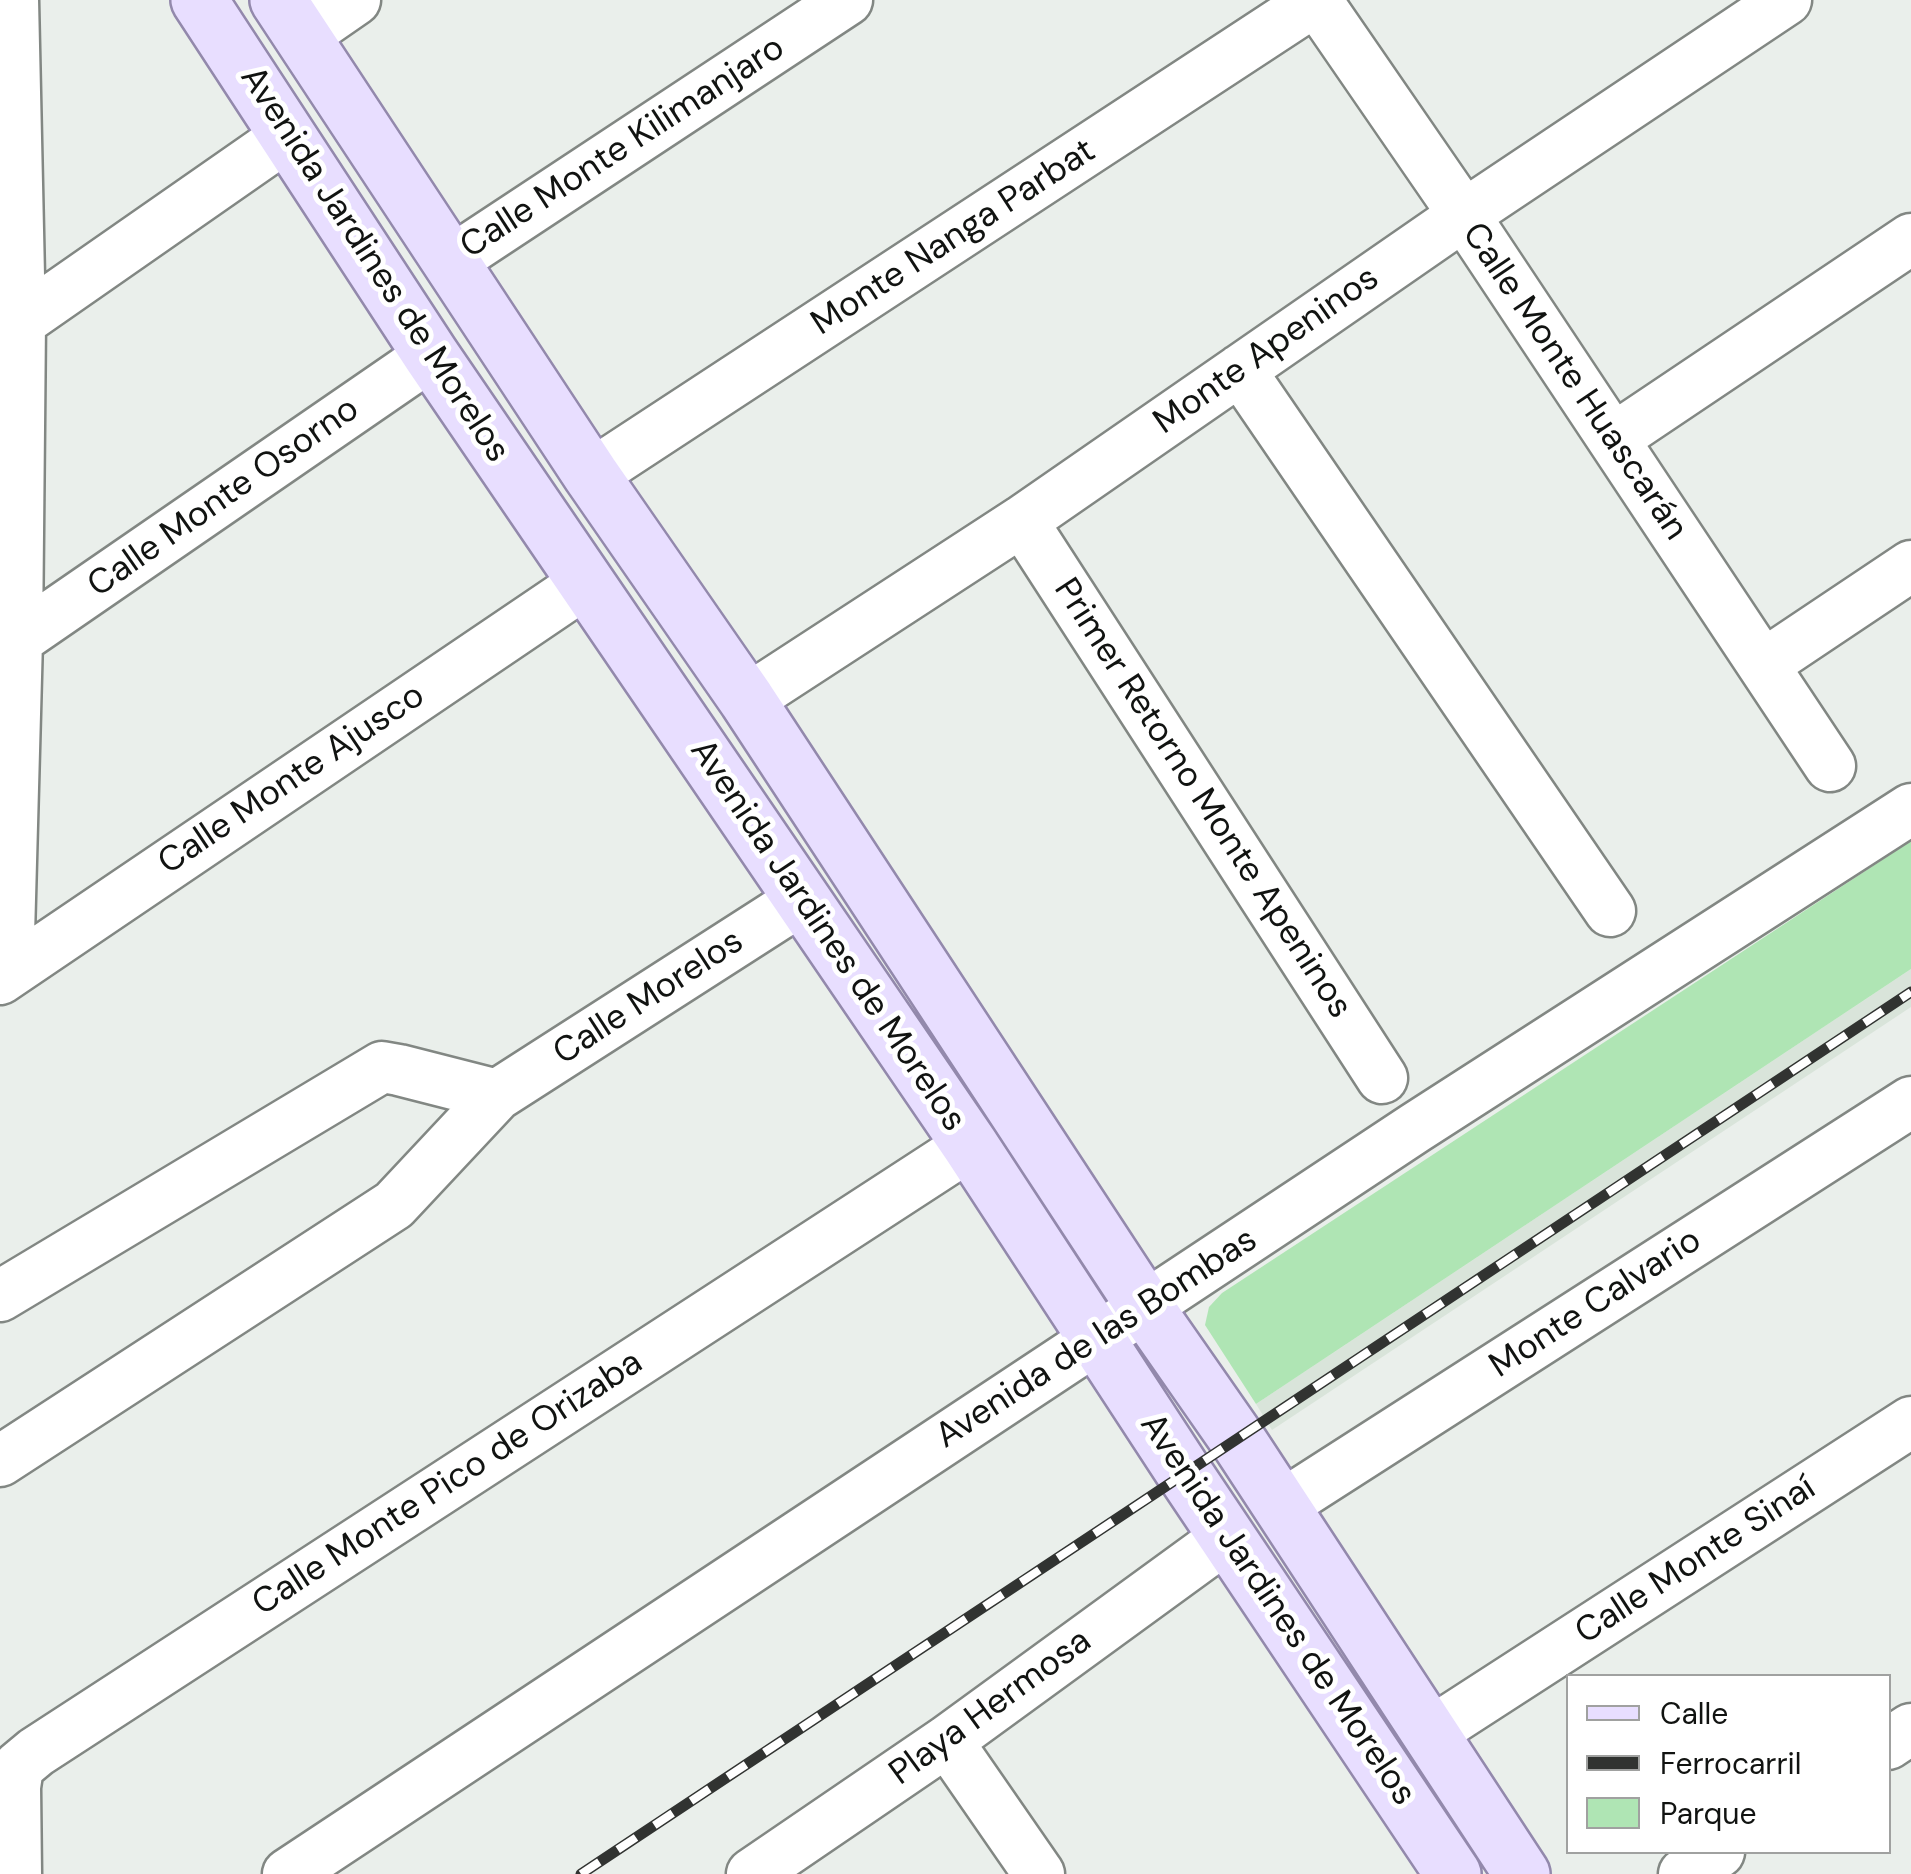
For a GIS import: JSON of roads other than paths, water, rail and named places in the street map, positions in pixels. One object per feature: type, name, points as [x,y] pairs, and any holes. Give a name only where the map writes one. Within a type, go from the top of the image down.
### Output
[{"type":"main road","name":"Avenida Jardines de Morelos","points":[[200,0],[462,401],[970,1145],[1453,1874]]},
{"type":"main road","name":"Avenida Jardines de Morelos","points":[[290,18],[592,475],[747,700],[1522,1874]]},
{"type":"main road","points":[[462,401],[518,363]]},
{"type":"street","points":[[4,976],[17,640],[20,322],[14,0]]},
{"type":"street","points":[[290,18],[355,0]]},
{"type":"street","name":"Calle Monte Kilimanjaro","points":[[450,262],[847,0]]},
{"type":"street","name":"Calle Monte Huascarán","points":[[1316,0],[1464,215],[1830,766]]},
{"type":"street","name":"Monte Nanga Parbat","points":[[592,475],[1316,0]]},
{"type":"street","name":"Monte Apeninos","points":[[747,700],[1022,521],[1464,215],[1786,0]]},
{"type":"street","points":[[20,322],[287,136]]},
{"type":"street","points":[[1613,439],[1911,238]]},
{"type":"street","name":"Calle Monte Osorno","points":[[17,640],[432,356]]},
{"type":"street","points":[[1240,370],[1610,911]]},
{"type":"street","name":"Primer Retorno Monte Apeninos","points":[[1022,521],[1382,1078]]},
{"type":"street","points":[[1763,664],[1911,566]]},
{"type":"street","name":"Calle Monte Ajusco","points":[[4,976],[585,583]]},
{"type":"street","name":"Avenida de las Bombas","points":[[288,1874],[1414,1128],[1911,810]]},
{"type":"street","name":"Calle Morelos","points":[[0,1462],[394,1205],[497,1095],[801,900]]},
{"type":"street","points":[[0,1296],[382,1068],[497,1095]]},
{"type":"street","name":"Monte Calvario","points":[[1280,1506],[1911,1102]]},
{"type":"street","name":"Calle Monte Pico de Orizaba","points":[[16,1874],[18,1767],[36,1752],[970,1145]]},
{"type":"street","name":"Calle Monte Sinaí","points":[[1430,1733],[1911,1422]]},
{"type":"street","name":"Playa Hermosa","points":[[752,1874],[947,1742],[1227,1537]]},
{"type":"street","points":[[947,1742],[1039,1874]]},
{"type":"street","points":[[1684,1874],[1716,1854]]},
{"type":"railway","points":[[581,1874],[1911,992]]}]
